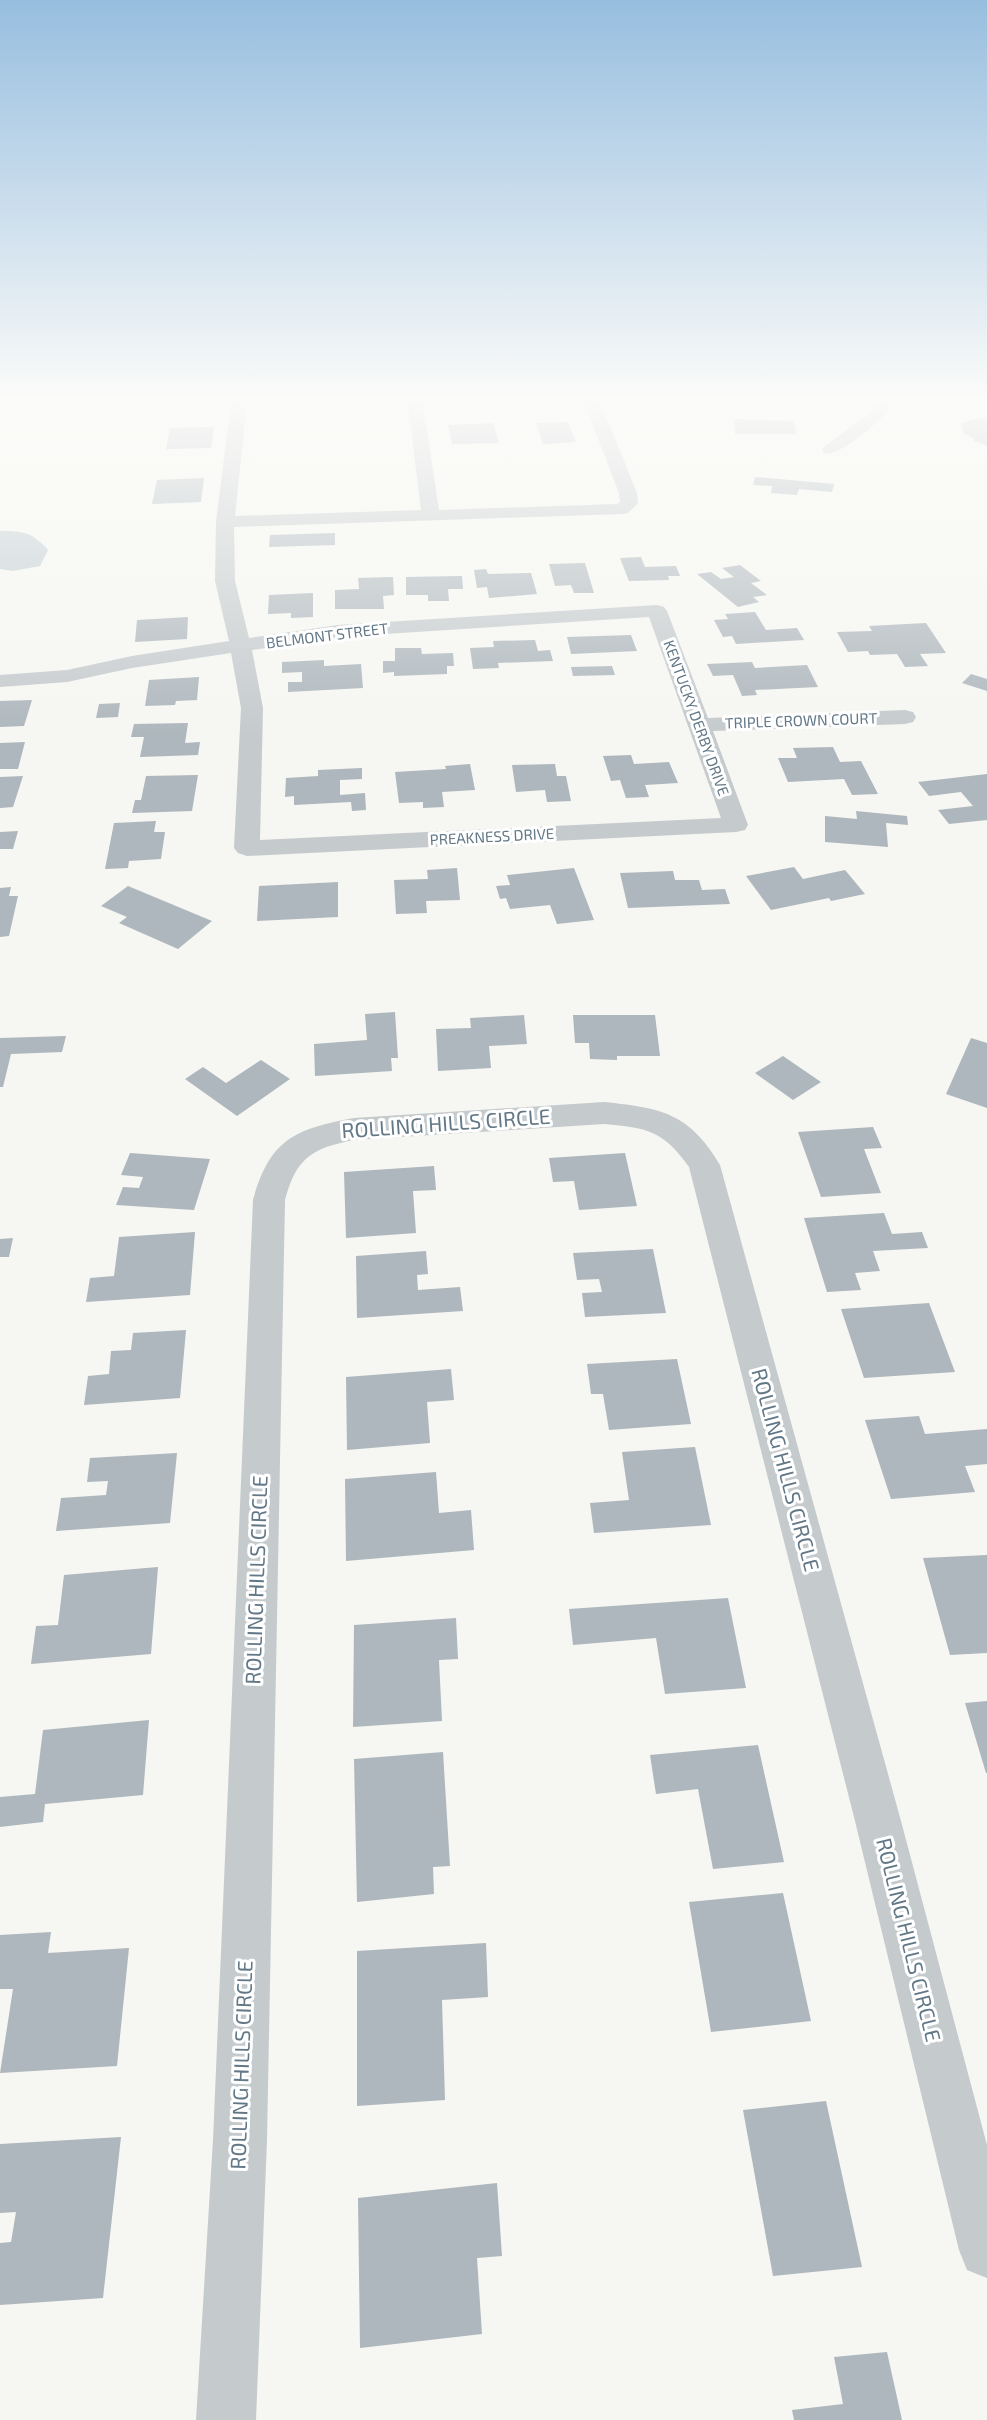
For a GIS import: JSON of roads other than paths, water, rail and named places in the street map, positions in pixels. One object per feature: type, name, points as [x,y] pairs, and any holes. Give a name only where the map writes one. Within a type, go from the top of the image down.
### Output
[{"type":"street","points":[[226,510],[225,581],[241,646]]},
{"type":"street","points":[[430,510],[431,515]]},
{"type":"street","points":[[225,522],[592,510]]},
{"type":"street","name":"BELMONT STREET","points":[[0,681],[67,676],[132,662],[338,632],[657,610]]},
{"type":"street","name":"KENTUCKY DERBY DRIVE","points":[[657,610],[736,825]]},
{"type":"street","name":"PREAKNESS DRIVE","points":[[241,646],[252,708],[247,848],[736,825]]},
{"type":"street","name":"TRIPLE CROWN COURT","points":[[698,725],[904,717]]},
{"type":"street","name":"ROLLING HILLS CIRCLE","points":[[226,2420],[240,2128],[269,1200],[273,1179],[287,1158],[304,1142],[330,1132],[604,1113],[651,1118],[675,1131],[692,1148],[704,1165],[872,1798],[987,2250]]}]
